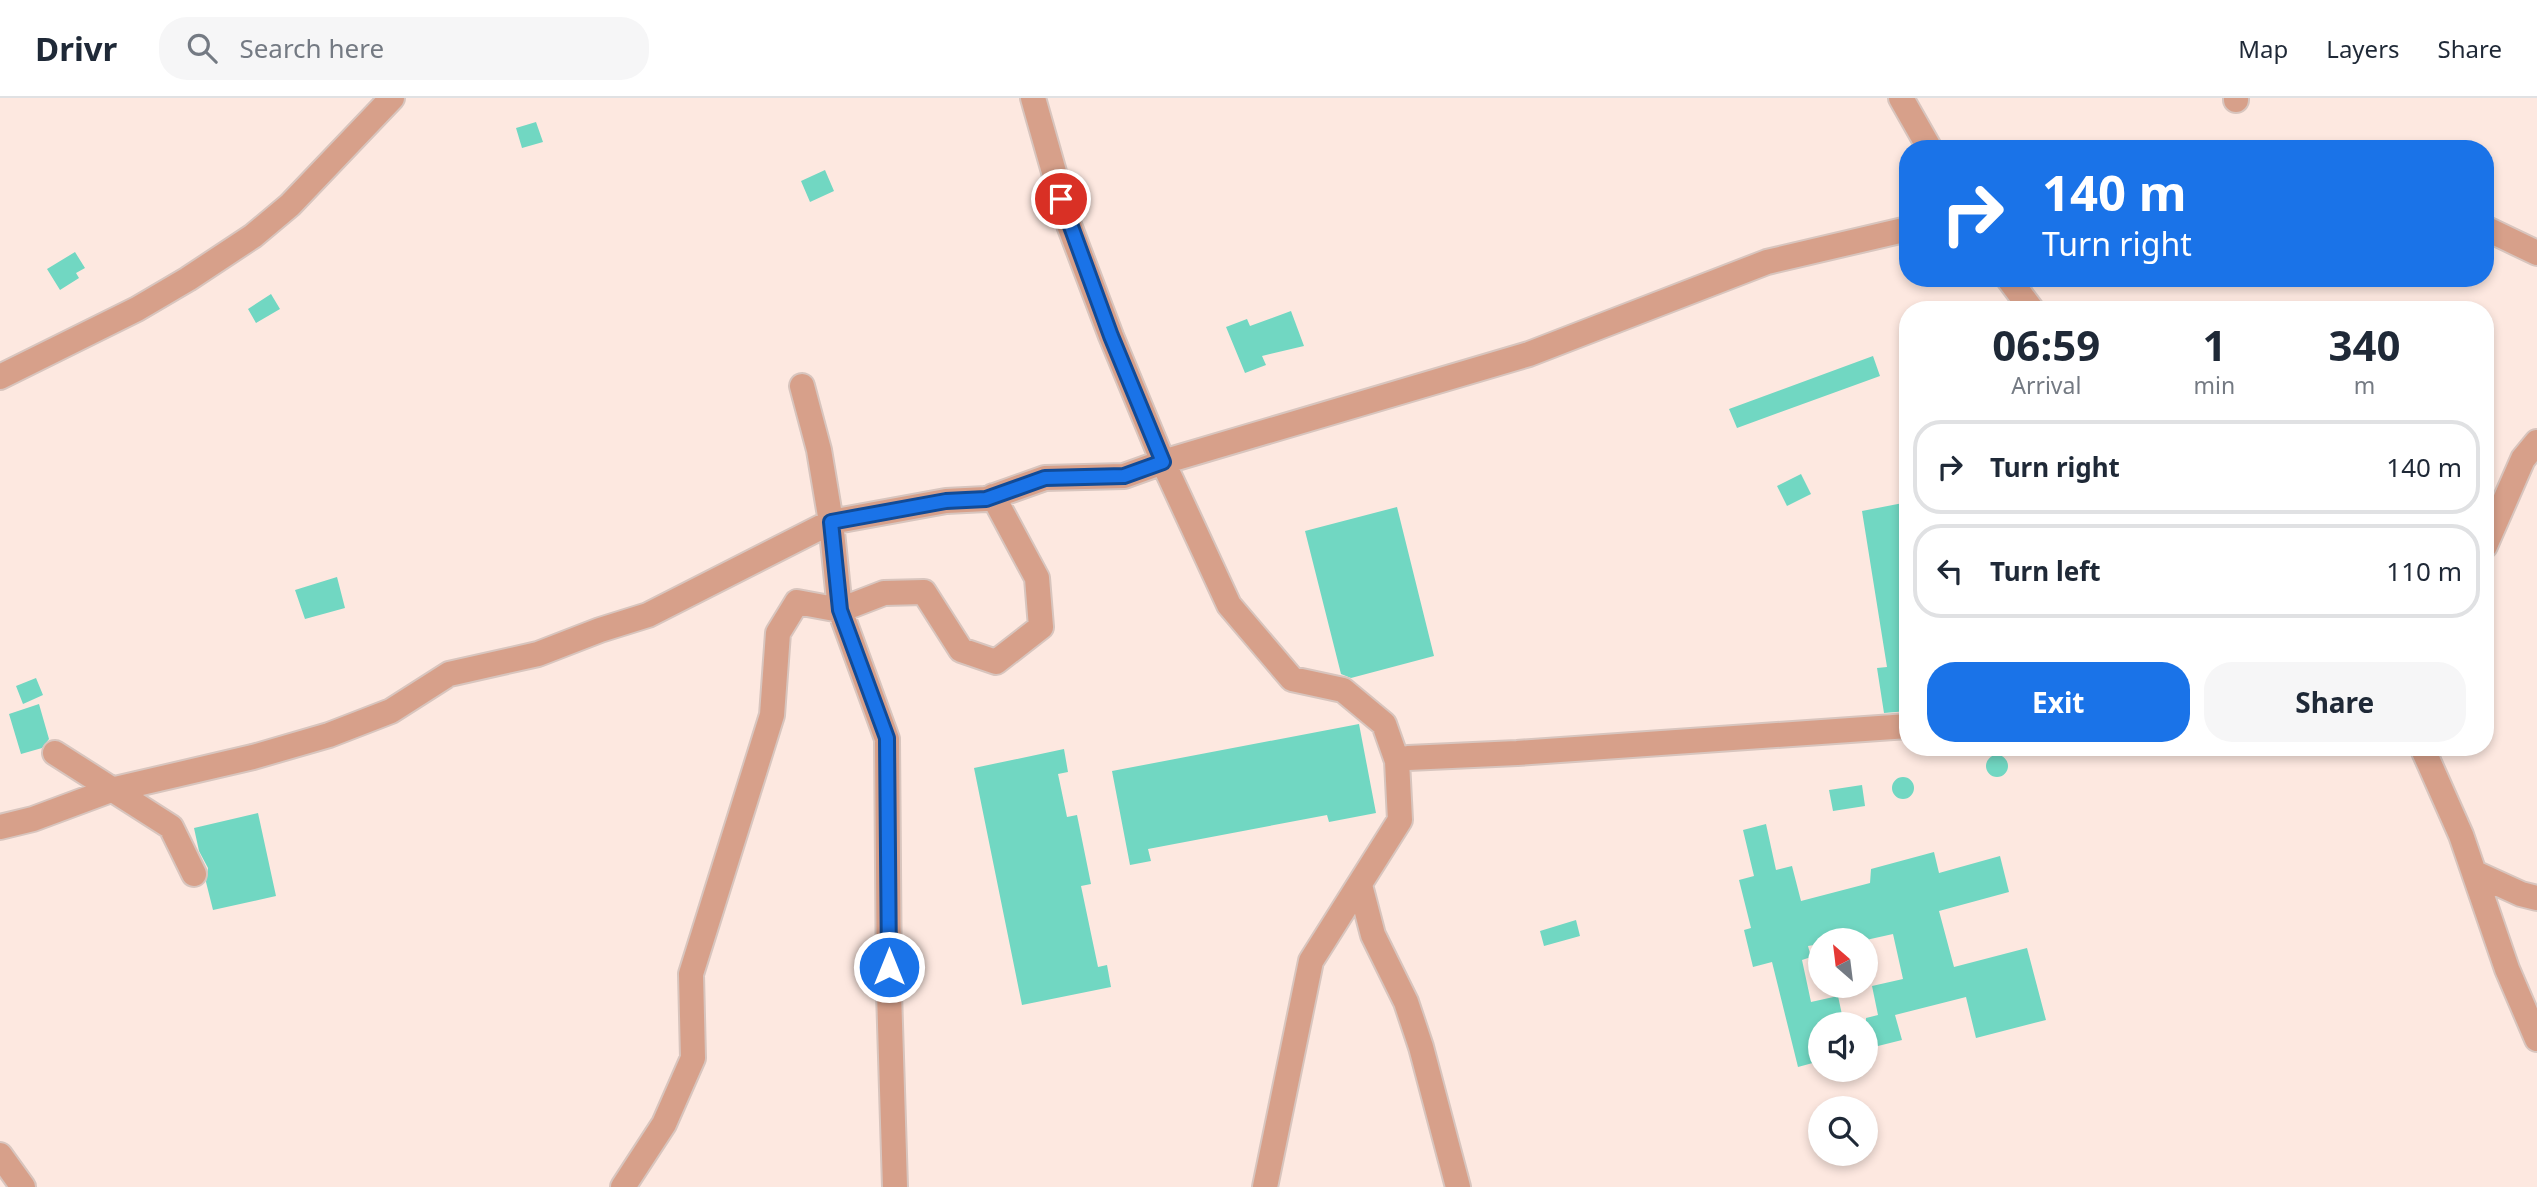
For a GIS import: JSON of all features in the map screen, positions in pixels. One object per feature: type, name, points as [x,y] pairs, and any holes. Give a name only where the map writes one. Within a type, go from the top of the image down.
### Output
[{"type":"street","points":[[0,377],[137,309],[253,236],[290,205],[392,98]]},
{"type":"street","points":[[1033,98],[1069,225],[1111,336],[1163,462],[1230,605],[1292,679],[1343,690],[1384,724],[1397,761],[1400,820],[1311,961],[1265,1187]]},
{"type":"street","points":[[1901,98],[1925,140]]},
{"type":"street","points":[[0,827],[33,819],[111,790],[330,736],[391,711],[449,674],[538,654],[648,615],[831,522],[946,501],[986,499],[1045,478],[1124,476],[1163,462],[1529,354],[1767,262],[1899,231]]},
{"type":"street","points":[[2494,233],[2537,253]]},
{"type":"street","points":[[802,386],[819,450],[831,522],[840,610],[887,738],[889,992],[895,1187]]},
{"type":"street","points":[[2494,525],[2523,459],[2537,442]]},
{"type":"street","points":[[623,1187],[664,1124],[693,1058],[691,974],[772,715],[778,633],[797,601],[840,610],[884,593],[924,592],[961,650],[996,662],[1041,627],[1037,578],[993,496]]},
{"type":"street","points":[[1397,761],[1408,758],[1899,727]]},
{"type":"street","points":[[55,753],[171,827],[194,874]]},
{"type":"street","points":[[2426,756],[2461,835],[2507,969],[2537,1039]]},
{"type":"street","points":[[2475,873],[2521,894],[2537,898]]},
{"type":"street","points":[[1360,885],[1373,934],[1406,1002],[1421,1047],[1458,1187]]},
{"type":"street","points":[[0,1155],[23,1187]]},
{"type":"building","points":[[536,122],[543,142],[522,148],[516,128]]},
{"type":"building","points":[[825,170],[834,191],[810,202],[801,181]]},
{"type":"building","points":[[75,252],[85,268],[76,273],[79,278],[60,290],[47,269]]},
{"type":"building","points":[[271,294],[280,309],[256,323],[248,309]]},
{"type":"building","points":[[1291,311],[1304,346],[1262,356],[1266,365],[1245,373],[1226,327],[1247,319],[1250,326]]},
{"type":"building","points":[[1873,356],[1880,376],[1737,428],[1729,409]]},
{"type":"building","points":[[1801,474],[1811,494],[1787,506],[1777,486]]},
{"type":"building","points":[[1899,504],[1899,712],[1884,713],[1877,668],[1887,667],[1862,511]]},
{"type":"building","points":[[1397,507],[1434,656],[1351,678],[1341,674],[1305,531]]},
{"type":"building","points":[[337,577],[345,608],[305,619],[295,590]]},
{"type":"building","points":[[36,678],[43,695],[23,704],[16,686]]},
{"type":"building","points":[[39,704],[49,739],[42,748],[21,754],[9,714]]},
{"type":"building","points":[[1359,724],[1376,813],[1329,822],[1327,815],[1148,849],[1151,861],[1130,865],[1112,771]]},
{"type":"building","points":[[1064,749],[1068,772],[1058,774],[1067,817],[1077,815],[1091,884],[1081,886],[1098,967],[1107,965],[1111,987],[1022,1005],[974,768]]},
{"type":"building","points":[[1992,756],[2002,756],[2008,762],[2008,770],[2001,777],[1993,777],[1986,770],[1986,762]]},
{"type":"building","points":[[1899,777],[1907,777],[1914,784],[1914,792],[1907,799],[1899,799],[1892,792],[1892,784]]},
{"type":"building","points":[[1862,785],[1865,806],[1833,811],[1829,790]]},
{"type":"building","points":[[258,813],[276,896],[213,910],[206,882],[208,868],[199,851],[194,828]]},
{"type":"building","points":[[1766,824],[1776,870],[1792,866],[1801,901],[1870,883],[1871,869],[1934,852],[1939,873],[2000,856],[2009,892],[1939,911],[1954,967],[2027,948],[2046,1020],[1976,1038],[1966,997],[1895,1015],[1902,1040],[1878,1046],[1878,1012],[1874,998],[1878,998],[1878,985],[1903,979],[1893,934],[1878,937],[1878,928],[1808,928],[1808,958],[1802,960],[1808,998],[1811,1002],[1838,998],[1841,1012],[1808,1012],[1808,1064],[1798,1067],[1772,962],[1753,967],[1744,930],[1751,928],[1739,880],[1754,876],[1743,830]]},
{"type":"building","points":[[1576,920],[1580,936],[1544,946],[1540,931]]},
{"type":"route","points":[[889,967],[887,738],[840,610],[831,522],[946,501],[986,499],[1045,478],[1124,476],[1163,462],[1111,336],[1061,199]]}]
